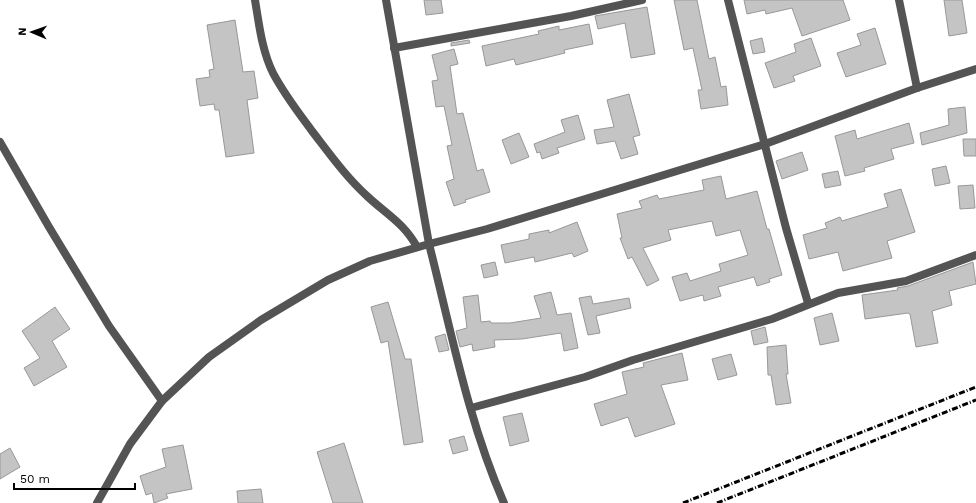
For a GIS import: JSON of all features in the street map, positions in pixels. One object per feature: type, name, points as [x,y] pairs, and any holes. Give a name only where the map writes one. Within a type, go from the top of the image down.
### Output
[{"type":"street","points":[[255,0],[262,39],[272,72],[291,102],[334,161],[366,196],[396,220],[409,233],[417,247]]},
{"type":"street","points":[[386,0],[429,244],[471,408],[488,467],[504,503]]},
{"type":"street","points":[[394,48],[571,16],[642,0]]},
{"type":"street","points":[[728,0],[786,228],[808,303]]},
{"type":"street","points":[[899,0],[917,88]]},
{"type":"street","points":[[97,503],[130,444],[162,401],[209,357],[261,320],[328,280],[370,261],[487,229],[765,144],[917,88],[976,69]]},
{"type":"street","points":[[0,142],[109,326],[162,401]]},
{"type":"street","points":[[471,408],[586,377],[633,360],[772,319],[808,303],[838,293],[906,281],[976,255]]},
{"type":"building","points":[[424,0],[441,0],[443,13],[426,15]]},
{"type":"building","points":[[674,0],[697,0],[709,59],[715,57],[721,87],[726,86],[728,105],[701,109],[698,90],[702,90],[693,48],[684,50]]},
{"type":"building","points":[[744,0],[843,0],[850,20],[802,36],[792,8],[766,14],[765,10],[747,14]]},
{"type":"building","points":[[944,0],[962,0],[967,33],[949,36]]},
{"type":"building","points":[[647,7],[655,54],[631,58],[625,23],[598,29],[595,16]]},
{"type":"building","points":[[235,20],[243,72],[254,71],[258,98],[247,100],[254,153],[226,157],[219,110],[215,110],[214,104],[200,106],[196,79],[210,77],[209,70],[214,69],[207,25]]},
{"type":"building","points":[[589,24],[593,44],[564,50],[565,53],[516,65],[514,59],[486,66],[482,46],[539,34],[538,31],[559,26],[559,30]]},
{"type":"building","points":[[875,28],[886,64],[846,77],[837,53],[861,45],[857,34]]},
{"type":"building","points":[[762,38],[765,52],[753,54],[750,41]]},
{"type":"building","points":[[811,38],[821,66],[793,76],[795,81],[774,88],[765,63],[796,52],[794,44]]},
{"type":"building","points":[[469,40],[470,43],[451,46],[451,43]]},
{"type":"building","points":[[454,49],[458,64],[450,66],[457,114],[463,113],[477,171],[483,169],[490,192],[465,200],[466,202],[454,206],[446,182],[454,179],[447,146],[452,145],[444,106],[436,107],[432,81],[438,80],[432,55]]},
{"type":"building","points":[[629,94],[640,135],[633,137],[638,154],[621,159],[615,141],[597,144],[594,130],[614,127],[607,100]]},
{"type":"building","points":[[965,107],[967,133],[922,145],[920,133],[949,125],[948,109]]},
{"type":"building","points":[[578,115],[585,139],[557,148],[559,153],[542,159],[540,152],[537,153],[534,144],[565,132],[561,120]]},
{"type":"building","points":[[909,123],[914,143],[891,149],[894,159],[864,168],[865,171],[845,176],[835,136],[855,130],[857,139]]},
{"type":"building","points":[[519,133],[529,157],[511,164],[502,140]]},
{"type":"building","points":[[963,139],[976,139],[976,156],[964,156]]},
{"type":"building","points":[[802,152],[808,170],[782,179],[776,161]]},
{"type":"building","points":[[946,166],[950,183],[935,186],[932,169]]},
{"type":"building","points":[[838,171],[841,185],[825,188],[822,174]]},
{"type":"building","points":[[721,176],[726,199],[757,191],[767,229],[769,229],[782,275],[769,279],[770,282],[757,286],[754,277],[718,287],[721,296],[704,301],[703,295],[680,301],[672,277],[687,273],[690,281],[721,271],[719,264],[748,255],[740,230],[716,236],[712,221],[668,230],[671,240],[643,248],[659,280],[647,286],[632,257],[628,259],[620,238],[622,238],[617,214],[642,208],[639,201],[657,195],[659,199],[704,190],[702,180]]},
{"type":"building","points":[[973,185],[975,208],[960,209],[958,186]]},
{"type":"building","points":[[901,189],[915,232],[887,241],[892,258],[843,271],[838,252],[809,259],[803,235],[827,228],[825,223],[840,217],[842,221],[888,207],[884,194]]},
{"type":"building","points":[[577,222],[588,251],[574,257],[572,253],[535,262],[534,257],[505,263],[501,245],[529,239],[529,234],[549,230],[549,233]]},
{"type":"building","points":[[495,262],[498,275],[484,278],[481,265]]},
{"type":"building","points":[[973,262],[976,284],[949,291],[952,305],[932,311],[938,343],[916,347],[910,314],[908,313],[865,319],[862,295],[898,290],[897,288],[908,286]]},
{"type":"building","points":[[551,292],[557,315],[571,313],[578,348],[564,351],[561,333],[522,339],[494,340],[495,347],[473,351],[472,344],[460,347],[456,331],[467,328],[463,297],[478,295],[481,322],[490,321],[491,323],[510,323],[541,318],[534,296]]},
{"type":"building","points":[[591,296],[593,304],[629,298],[631,308],[596,316],[600,333],[588,335],[579,298]]},
{"type":"building","points":[[388,302],[405,359],[411,359],[423,442],[404,445],[388,341],[381,343],[371,307]]},
{"type":"building","points":[[55,307],[70,329],[52,341],[67,367],[34,386],[24,368],[40,358],[22,331]]},
{"type":"building","points":[[832,313],[839,341],[820,345],[814,318]]},
{"type":"building","points":[[765,327],[768,342],[754,345],[751,331]]},
{"type":"building","points":[[445,334],[449,350],[439,352],[435,337]]},
{"type":"building","points":[[786,345],[788,374],[786,374],[791,403],[776,405],[771,375],[768,375],[767,347]]},
{"type":"building","points":[[682,353],[688,380],[661,385],[675,424],[635,437],[628,417],[601,426],[594,404],[627,394],[622,372],[644,367],[643,363]]},
{"type":"building","points":[[731,354],[737,375],[718,380],[712,359]]},
{"type":"building","points":[[522,413],[529,441],[510,446],[503,417]]},
{"type":"building","points":[[464,436],[468,450],[453,454],[449,440]]},
{"type":"building","points":[[344,443],[363,503],[333,503],[317,452]]},
{"type":"building","points":[[183,445],[192,489],[166,494],[168,498],[154,503],[152,493],[146,495],[140,476],[166,467],[162,449]]},
{"type":"building","points":[[10,448],[20,467],[0,479],[0,454]]},
{"type":"building","points":[[261,489],[263,503],[238,503],[237,491]]},
{"type":"railway","points":[[683,503],[976,387]]},
{"type":"railway","points":[[717,503],[976,400]]}]
